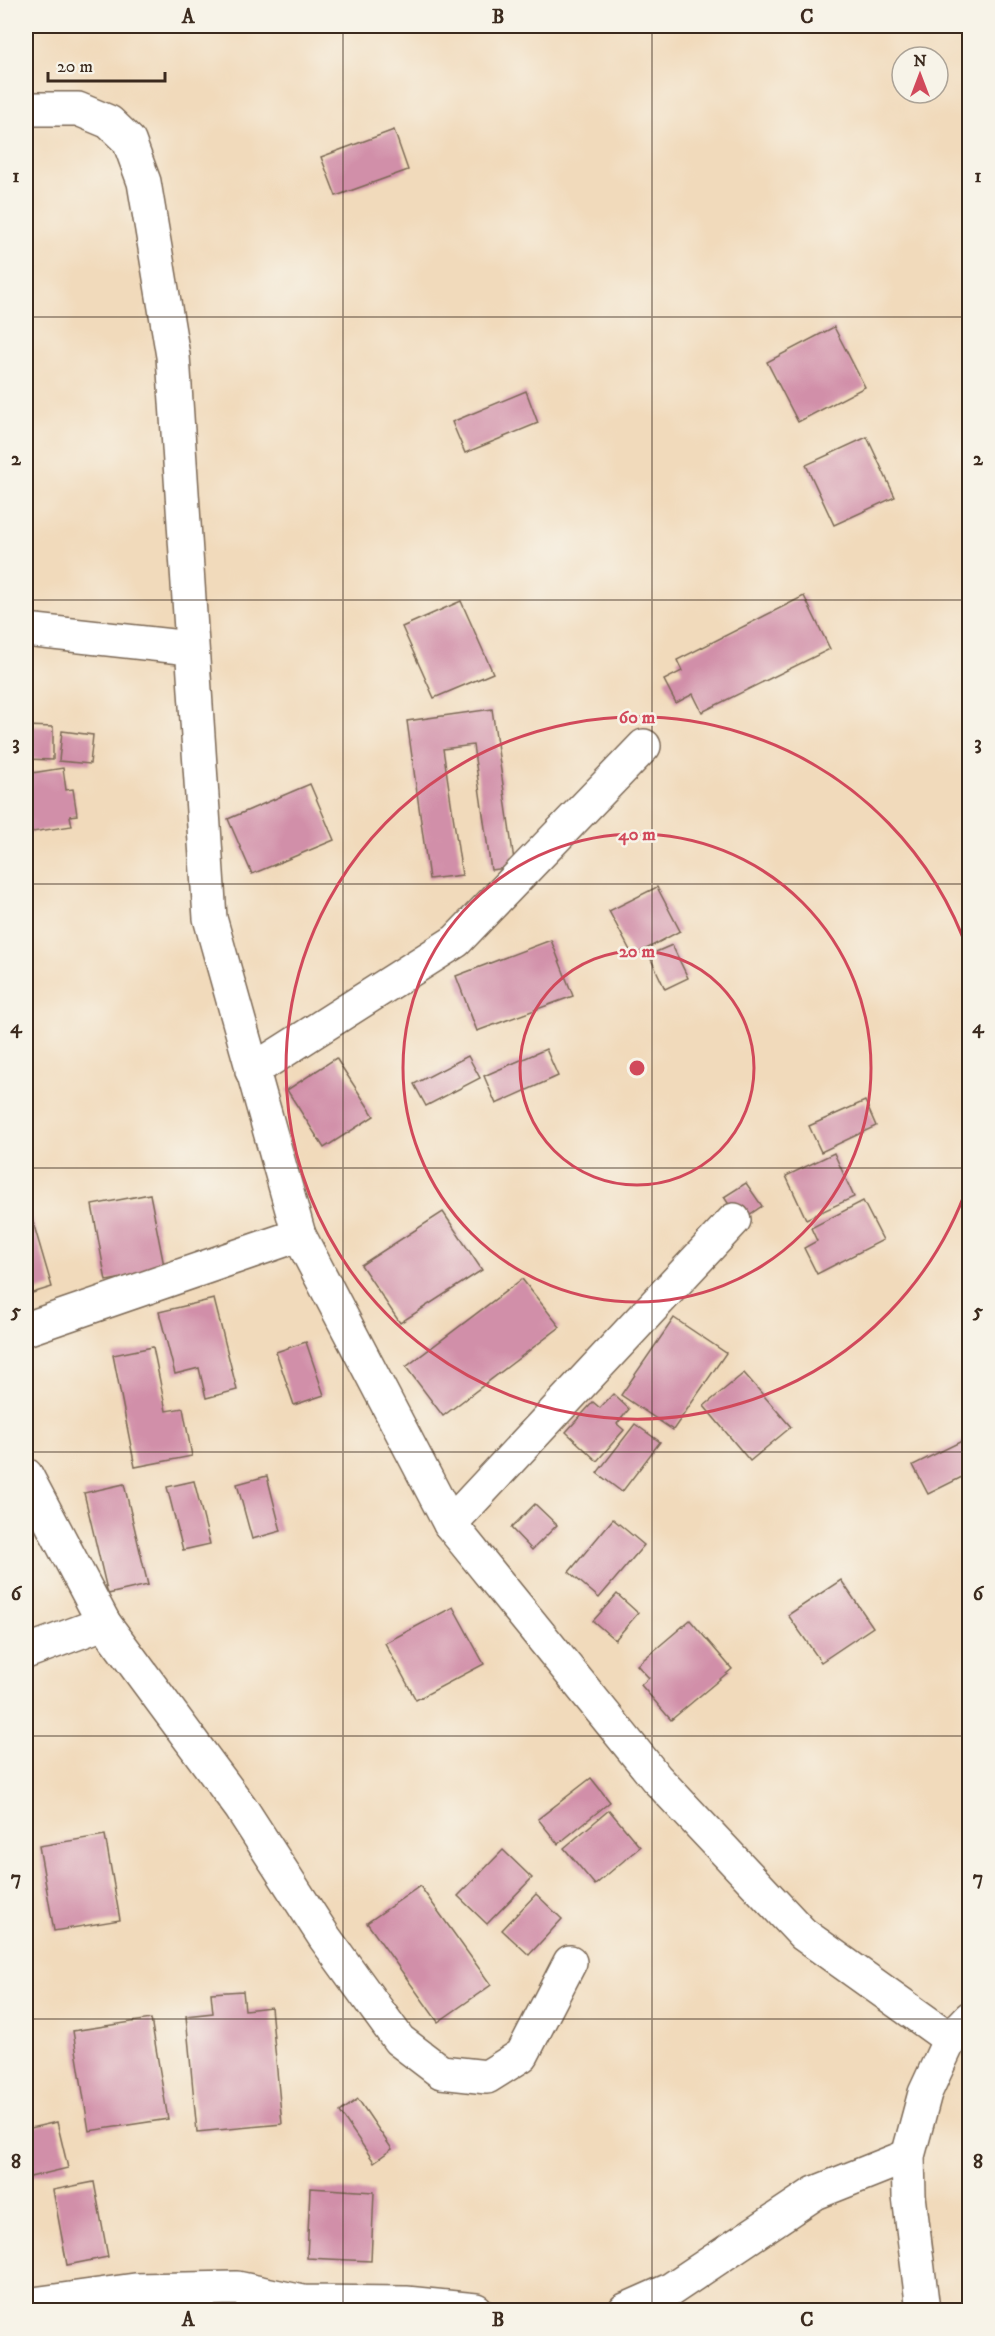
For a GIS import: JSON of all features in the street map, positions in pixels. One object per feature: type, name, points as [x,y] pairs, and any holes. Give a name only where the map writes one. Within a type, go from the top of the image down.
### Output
[{"type":"street","points":[[26,110],[78,110],[109,122],[129,141],[144,182],[173,356],[190,648],[210,918],[299,1235],[450,1524],[656,1778],[803,1934],[960,2029],[925,2093],[908,2156],[909,2196],[923,2310]]},
{"type":"street","points":[[26,630],[190,648]]},
{"type":"street","points":[[252,1071],[456,941],[644,746]]},
{"type":"street","points":[[450,1524],[734,1220]]},
{"type":"street","points":[[26,1329],[299,1235]]},
{"type":"street","points":[[26,1474],[104,1623],[241,1808],[325,1938],[399,2040],[441,2072],[487,2077],[522,2055],[570,1962]]},
{"type":"street","points":[[26,1652],[104,1623]]},
{"type":"street","points":[[625,2310],[669,2290],[815,2193],[908,2156]]},
{"type":"street","points":[[26,2305],[135,2290],[237,2288],[303,2302],[406,2303],[477,2310]]},
{"type":"building","points":[[394,130],[408,170],[336,196],[321,157]]},
{"type":"building","points":[[834,327],[865,387],[798,422],[767,362]]},
{"type":"building","points":[[526,391],[538,423],[465,453],[452,422]]},
{"type":"building","points":[[867,437],[895,497],[834,525],[806,465]]},
{"type":"building","points":[[804,596],[830,649],[702,712],[693,694],[676,703],[664,680],[682,671],[677,660]]},
{"type":"building","points":[[461,601],[493,673],[434,698],[402,627]]},
{"type":"building","points":[[492,709],[515,867],[491,870],[473,745],[443,749],[462,875],[429,879],[407,721]]},
{"type":"building","points":[[26,726],[53,727],[53,760],[26,759]]},
{"type":"building","points":[[62,731],[93,735],[90,764],[59,761]]},
{"type":"building","points":[[63,768],[66,790],[73,789],[77,815],[70,816],[72,826],[26,833],[26,774]]},
{"type":"building","points":[[310,784],[334,840],[252,874],[228,819]]},
{"type":"building","points":[[657,887],[680,931],[633,956],[609,911]]},
{"type":"building","points":[[551,940],[573,996],[477,1031],[456,976]]},
{"type":"building","points":[[672,945],[688,978],[665,989],[649,955]]},
{"type":"building","points":[[546,1049],[558,1076],[496,1104],[484,1076]]},
{"type":"building","points":[[468,1056],[480,1078],[426,1106],[414,1084]]},
{"type":"building","points":[[336,1058],[374,1116],[324,1148],[287,1090]]},
{"type":"building","points":[[865,1101],[876,1126],[821,1152],[809,1126]]},
{"type":"building","points":[[834,1153],[854,1197],[806,1219],[786,1176]]},
{"type":"building","points":[[746,1183],[762,1206],[740,1221],[724,1197]]},
{"type":"building","points":[[150,1194],[165,1271],[106,1281],[92,1205]]},
{"type":"building","points":[[863,1201],[883,1240],[817,1274],[804,1248],[817,1241],[811,1228]]},
{"type":"building","points":[[30,1212],[52,1287],[26,1295],[26,1214]]},
{"type":"building","points":[[443,1212],[482,1270],[400,1323],[361,1265]]},
{"type":"building","points":[[522,1279],[560,1327],[443,1416],[406,1367]]},
{"type":"building","points":[[214,1299],[237,1390],[206,1398],[199,1368],[175,1374],[159,1312]]},
{"type":"building","points":[[674,1318],[726,1353],[673,1430],[621,1395]]},
{"type":"building","points":[[306,1342],[324,1395],[294,1405],[276,1352]]},
{"type":"building","points":[[153,1347],[166,1411],[183,1408],[192,1456],[135,1467],[113,1355]]},
{"type":"building","points":[[744,1373],[791,1427],[750,1461],[704,1406]]},
{"type":"building","points":[[613,1394],[629,1409],[617,1424],[624,1430],[597,1461],[566,1432],[593,1402],[600,1408]]},
{"type":"building","points":[[635,1424],[660,1442],[622,1492],[597,1473]]},
{"type":"building","points":[[970,1437],[970,1473],[928,1494],[913,1465]]},
{"type":"building","points":[[267,1476],[281,1531],[252,1539],[237,1484]]},
{"type":"building","points":[[194,1481],[210,1544],[183,1550],[167,1487]]},
{"type":"building","points":[[124,1484],[148,1585],[108,1594],[84,1493]]},
{"type":"building","points":[[535,1504],[557,1525],[532,1550],[511,1528]]},
{"type":"building","points":[[613,1519],[644,1545],[599,1598],[569,1572]]},
{"type":"building","points":[[841,1580],[873,1627],[821,1662],[788,1615]]},
{"type":"building","points":[[617,1594],[638,1613],[615,1640],[593,1621]]},
{"type":"building","points":[[453,1607],[484,1664],[416,1700],[385,1643]]},
{"type":"building","points":[[690,1620],[732,1669],[671,1720],[641,1685],[649,1678],[637,1665]]},
{"type":"building","points":[[591,1778],[610,1802],[558,1844],[538,1819]]},
{"type":"building","points":[[609,1810],[640,1847],[595,1885],[564,1848]]},
{"type":"building","points":[[105,1835],[120,1920],[54,1931],[39,1846]]},
{"type":"building","points":[[503,1850],[532,1878],[487,1924],[458,1896]]},
{"type":"building","points":[[420,1886],[491,1985],[438,2022],[367,1923]]},
{"type":"building","points":[[536,1894],[562,1919],[529,1955],[502,1930]]},
{"type":"building","points":[[243,1991],[245,2010],[271,2007],[282,2124],[197,2132],[186,2016],[213,2013],[211,1993]]},
{"type":"building","points":[[151,2019],[168,2119],[89,2131],[73,2031]]},
{"type":"building","points":[[358,2099],[392,2149],[374,2162],[340,2112]]},
{"type":"building","points":[[57,2122],[68,2168],[26,2178],[26,2129]]},
{"type":"building","points":[[94,2182],[108,2257],[67,2265],[53,2190]]},
{"type":"building","points":[[310,2188],[374,2192],[371,2261],[307,2258]]}]
